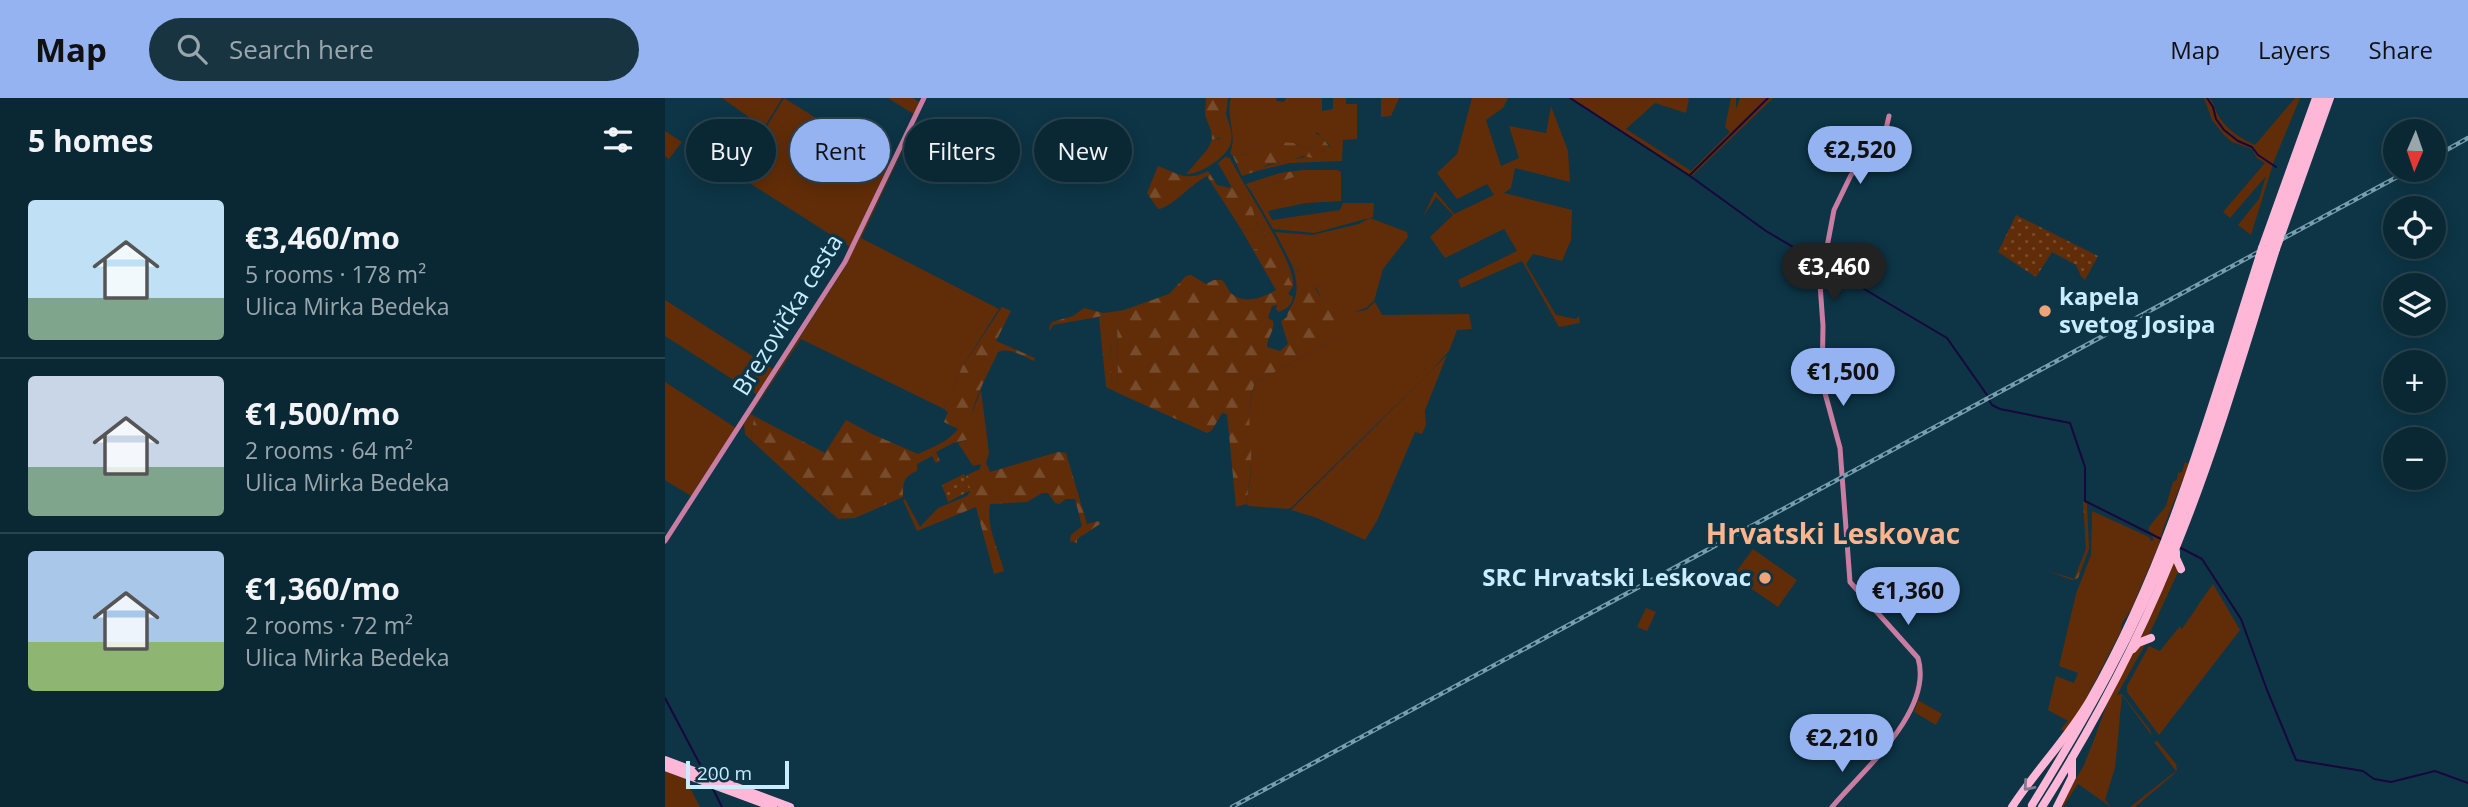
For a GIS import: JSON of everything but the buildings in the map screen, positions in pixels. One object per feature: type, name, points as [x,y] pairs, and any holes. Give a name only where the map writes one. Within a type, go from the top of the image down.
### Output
[{"type":"highway","points":[[2042,807],[2072,758],[2127,656],[2171,544],[2203,437],[2246,318],[2316,98]]},
{"type":"highway","points":[[2269,248],[2323,98]]},
{"type":"highway","points":[[2032,805],[2103,686],[2145,603],[2215,442],[2259,258],[2280,237],[2330,98]]},
{"type":"highway","points":[[2171,544],[2181,569]]},
{"type":"highway","points":[[2012,807],[2077,722],[2171,544]]},
{"type":"highway","points":[[2127,656],[2139,643],[2151,638]]},
{"type":"highway","points":[[2057,807],[2072,778],[2072,758]]},
{"type":"highway","points":[[665,760],[773,807]]},
{"type":"highway","points":[[665,767],[790,807]]},
{"type":"main road","name":"Brezovička cesta","points":[[665,541],[845,262],[924,98]]},
{"type":"main road","points":[[1832,807],[1911,713],[1920,668],[1918,658],[1856,592],[1848,575],[1840,448],[1822,382],[1823,326],[1820,284],[1834,210],[1843,187],[1882,135],[1889,116]]},
{"type":"green space","points":[[722,98],[782,98],[769,119],[751,119]]},
{"type":"green space","points":[[784,98],[818,119],[790,119],[790,182],[881,182],[850,247],[748,182],[776,182],[776,119],[771,119]]},
{"type":"green space","points":[[888,98],[913,98],[920,103],[915,115]]},
{"type":"green space","points":[[1206,98],[1228,98],[1226,114],[1222,116],[1226,136],[1212,140],[1205,115]]},
{"type":"green space","points":[[1231,98],[1276,98],[1277,101],[1284,102],[1286,98],[1322,98],[1322,111],[1333,109],[1333,98],[1346,98],[1346,104],[1357,104],[1357,139],[1343,140],[1342,161],[1290,163],[1257,171],[1331,147],[1315,133],[1315,144],[1305,149],[1294,143],[1262,145],[1246,154],[1233,156],[1230,153],[1233,139],[1229,112]]},
{"type":"green space","points":[[1381,98],[1399,98],[1391,116],[1381,117]]},
{"type":"green space","points":[[1472,98],[1508,98],[1503,108],[1486,120],[1501,166],[1519,158],[1509,126],[1546,133],[1551,106],[1568,151],[1570,182],[1515,168],[1511,188],[1504,193],[1572,210],[1571,240],[1562,261],[1533,254],[1526,264],[1556,315],[1576,319],[1579,316],[1580,323],[1559,327],[1522,261],[1461,288],[1458,280],[1517,251],[1504,229],[1445,258],[1430,237],[1453,215],[1436,197],[1423,217],[1435,191],[1454,214],[1494,195],[1487,184],[1457,199],[1437,173],[1457,154]]},
{"type":"green space","points":[[1571,98],[1689,98],[1686,113],[1655,103],[1626,129],[1691,171],[1730,132],[1725,127],[1731,98],[1736,98],[1736,109],[1740,98],[1773,98],[1692,176]]},
{"type":"green space","points":[[2204,98],[2211,100],[2228,128],[2255,145],[2295,98],[2300,98],[2274,161],[2251,235],[2238,225],[2259,199],[2266,176],[2230,218],[2223,212],[2265,163],[2257,158],[2252,149],[2232,142],[2224,135],[2212,120]]},
{"type":"green space","points":[[1226,114],[1231,136],[1229,148],[1206,168],[1186,174],[1207,150],[1212,140],[1220,139],[1222,115]]},
{"type":"green space","points":[[665,131],[682,142],[669,159],[665,156]]},
{"type":"green space","points":[[1314,133],[1321,136],[1332,150],[1324,150],[1313,158],[1303,156],[1269,164],[1242,176],[1233,156],[1246,154],[1262,145],[1276,142],[1294,143],[1305,149],[1315,144]]},
{"type":"green space","points":[[1225,157],[1230,158],[1287,260],[1293,286],[1271,245],[1253,250],[1241,229],[1255,231],[1260,241],[1266,237],[1243,197],[1231,186],[1218,163]]},
{"type":"green space","points":[[1158,166],[1188,176],[1208,171],[1217,185],[1231,186],[1251,206],[1255,222],[1265,232],[1266,237],[1260,241],[1255,231],[1241,229],[1207,176],[1169,205],[1158,209],[1147,193]]},
{"type":"green space","points":[[1303,170],[1341,172],[1341,201],[1306,203],[1268,211],[1272,220],[1340,210],[1343,203],[1374,203],[1373,217],[1314,233],[1273,229],[1251,191],[1302,174]]},
{"type":"green space","points":[[1303,170],[1303,174],[1251,191],[1246,184],[1280,173]]},
{"type":"green space","points":[[888,182],[861,238],[999,309],[962,367],[944,409],[801,339],[751,414],[754,416],[751,440],[745,434],[744,424],[845,267]]},
{"type":"green space","points":[[2016,215],[2098,256],[2085,280],[2076,265],[2052,252],[2036,277],[1998,252]]},
{"type":"green space","points":[[1370,218],[1407,232],[1408,237],[1383,269],[1374,301],[1366,308],[1354,312],[1366,310],[1375,302],[1382,315],[1469,314],[1472,329],[1457,330],[1449,351],[1429,373],[1292,507],[1249,506],[1246,504],[1251,471],[1249,414],[1255,383],[1343,334],[1327,311],[1317,289],[1292,265],[1275,232],[1312,235],[1359,224]]},
{"type":"green space","points":[[1271,244],[1293,286],[1288,294],[1293,297],[1288,306],[1279,312],[1277,305],[1272,306],[1268,318],[1273,321],[1273,325],[1267,347],[1280,351],[1288,344],[1281,321],[1287,317],[1296,296],[1292,265],[1300,273],[1306,273],[1343,334],[1255,383],[1250,408],[1251,470],[1246,504],[1236,507],[1227,414],[1222,413],[1212,430],[1207,433],[1118,393],[1117,315],[1111,315],[1111,312],[1169,294],[1186,276],[1191,275],[1206,284],[1222,280],[1232,294],[1243,299],[1266,295],[1276,290],[1253,250]]},
{"type":"green space","points":[[665,300],[774,370],[757,395],[665,336]]},
{"type":"green space","points":[[1002,307],[1011,311],[996,341],[1035,358],[1034,361],[1011,351],[998,352],[974,405],[970,439],[953,443],[936,452],[940,461],[936,463],[932,456],[917,464],[917,471],[905,481],[903,497],[855,518],[838,519],[819,494],[819,490],[808,483],[803,488],[751,440],[754,416],[825,453],[846,420],[918,454],[940,444],[958,429],[944,422],[948,412],[944,409],[962,367]]},
{"type":"green space","points":[[1084,308],[1103,313],[1103,316],[1053,325],[1050,331],[1052,322],[1073,316]]},
{"type":"green space","points":[[1103,313],[1117,314],[1118,393],[1112,390],[1110,337],[1105,329],[1100,327],[1099,318]]},
{"type":"green space","points":[[1100,327],[1105,329],[1110,337],[1112,390],[1106,387]]},
{"type":"green space","points":[[1447,355],[1425,410],[1426,425],[1422,434],[1415,432],[1377,521],[1365,540],[1317,518],[1291,510]]},
{"type":"green space","points":[[665,382],[736,428],[691,496],[665,480]]},
{"type":"green space","points":[[981,390],[989,453],[986,463],[973,466],[958,443],[969,439],[969,421]]},
{"type":"green space","points":[[1058,452],[1066,453],[1087,524],[1099,521],[1100,524],[1077,539],[1077,543],[1070,541],[1071,535],[1082,526],[1075,499],[1066,499],[1059,504],[1055,503],[1048,493],[1042,493],[1027,502],[990,504],[991,529],[1004,571],[994,574],[976,507],[917,531],[903,500],[905,499],[920,527],[938,508],[967,496],[970,492],[965,479],[967,475],[980,469],[981,464],[986,463],[990,472]]},
{"type":"green space","points":[[2185,462],[2189,464],[2131,610],[2122,623],[2121,631],[2078,714],[2064,731],[2061,729],[2068,721],[2048,710],[2056,676],[2074,683],[2078,673],[2059,666],[2076,594],[2091,555],[2092,511],[2149,537],[2151,541],[2154,540],[2154,534],[2149,531],[2149,527],[2166,506],[2173,482],[2177,480],[2178,473],[2182,472]]},
{"type":"green space","points":[[964,474],[971,490],[948,502],[942,485]]},
{"type":"green space","points":[[808,483],[819,490],[819,495],[838,519],[803,488]]},
{"type":"green space","points":[[2083,501],[2087,504],[2089,549],[2078,578],[2072,580],[2046,570],[2074,579],[2086,549]]},
{"type":"green space","name":"SRC Hrvatski Leskovac","points":[[1753,549],[1797,580],[1778,607],[1733,576]]},
{"type":"green space","points":[[2174,562],[2179,570],[2148,637],[2139,640]]},
{"type":"green space","points":[[2213,584],[2240,630],[2159,735],[2127,692],[2127,686],[2149,646],[2160,651],[2180,626],[2181,630]]},
{"type":"green space","points":[[1646,608],[1656,612],[1647,631],[1637,627]]},
{"type":"green space","points":[[2147,641],[2117,695],[2122,694],[2152,736],[2122,695],[2115,768],[2105,800],[2111,807],[2078,784],[2063,807],[2060,807],[2084,765],[2118,679],[2136,650]]},
{"type":"green space","points":[[1918,700],[1942,714],[1936,725],[1914,712]]},
{"type":"green space","points":[[2157,741],[2176,764],[2177,770],[2173,775],[2135,807],[2130,807],[2176,771],[2154,742]]},
{"type":"green space","points":[[665,771],[684,777],[700,807],[665,807]]},
{"type":"waterway","points":[[1570,98],[1690,176],[1766,231],[1947,338],[1987,395]]},
{"type":"waterway","points":[[1690,175],[1768,98]]},
{"type":"waterway","points":[[2207,98],[2224,130],[2238,141],[2252,147],[2258,155],[2276,167]]},
{"type":"waterway","points":[[1989,400],[2000,409],[2070,423],[2085,467],[2085,501],[2161,539]]},
{"type":"waterway","points":[[2179,547],[2202,559],[2241,619],[2296,760],[2363,771],[2374,779],[2391,782],[2435,771],[2468,783]]},
{"type":"waterway","points":[[665,698],[704,772]]},
{"type":"waterway","points":[[713,789],[722,807]]},
{"type":"railway","points":[[2447,150],[2468,138]]},
{"type":"railway","points":[[1232,807],[2388,182]]},
{"type":"place","name":"kapela svetog Josipa","points":[[2045,311]]},
{"type":"place","name":"SRC Hrvatski Leskovac","points":[[1765,578]]},
{"type":"district","name":"Hrvatski Leskovac","points":[[1833,534]]}]
